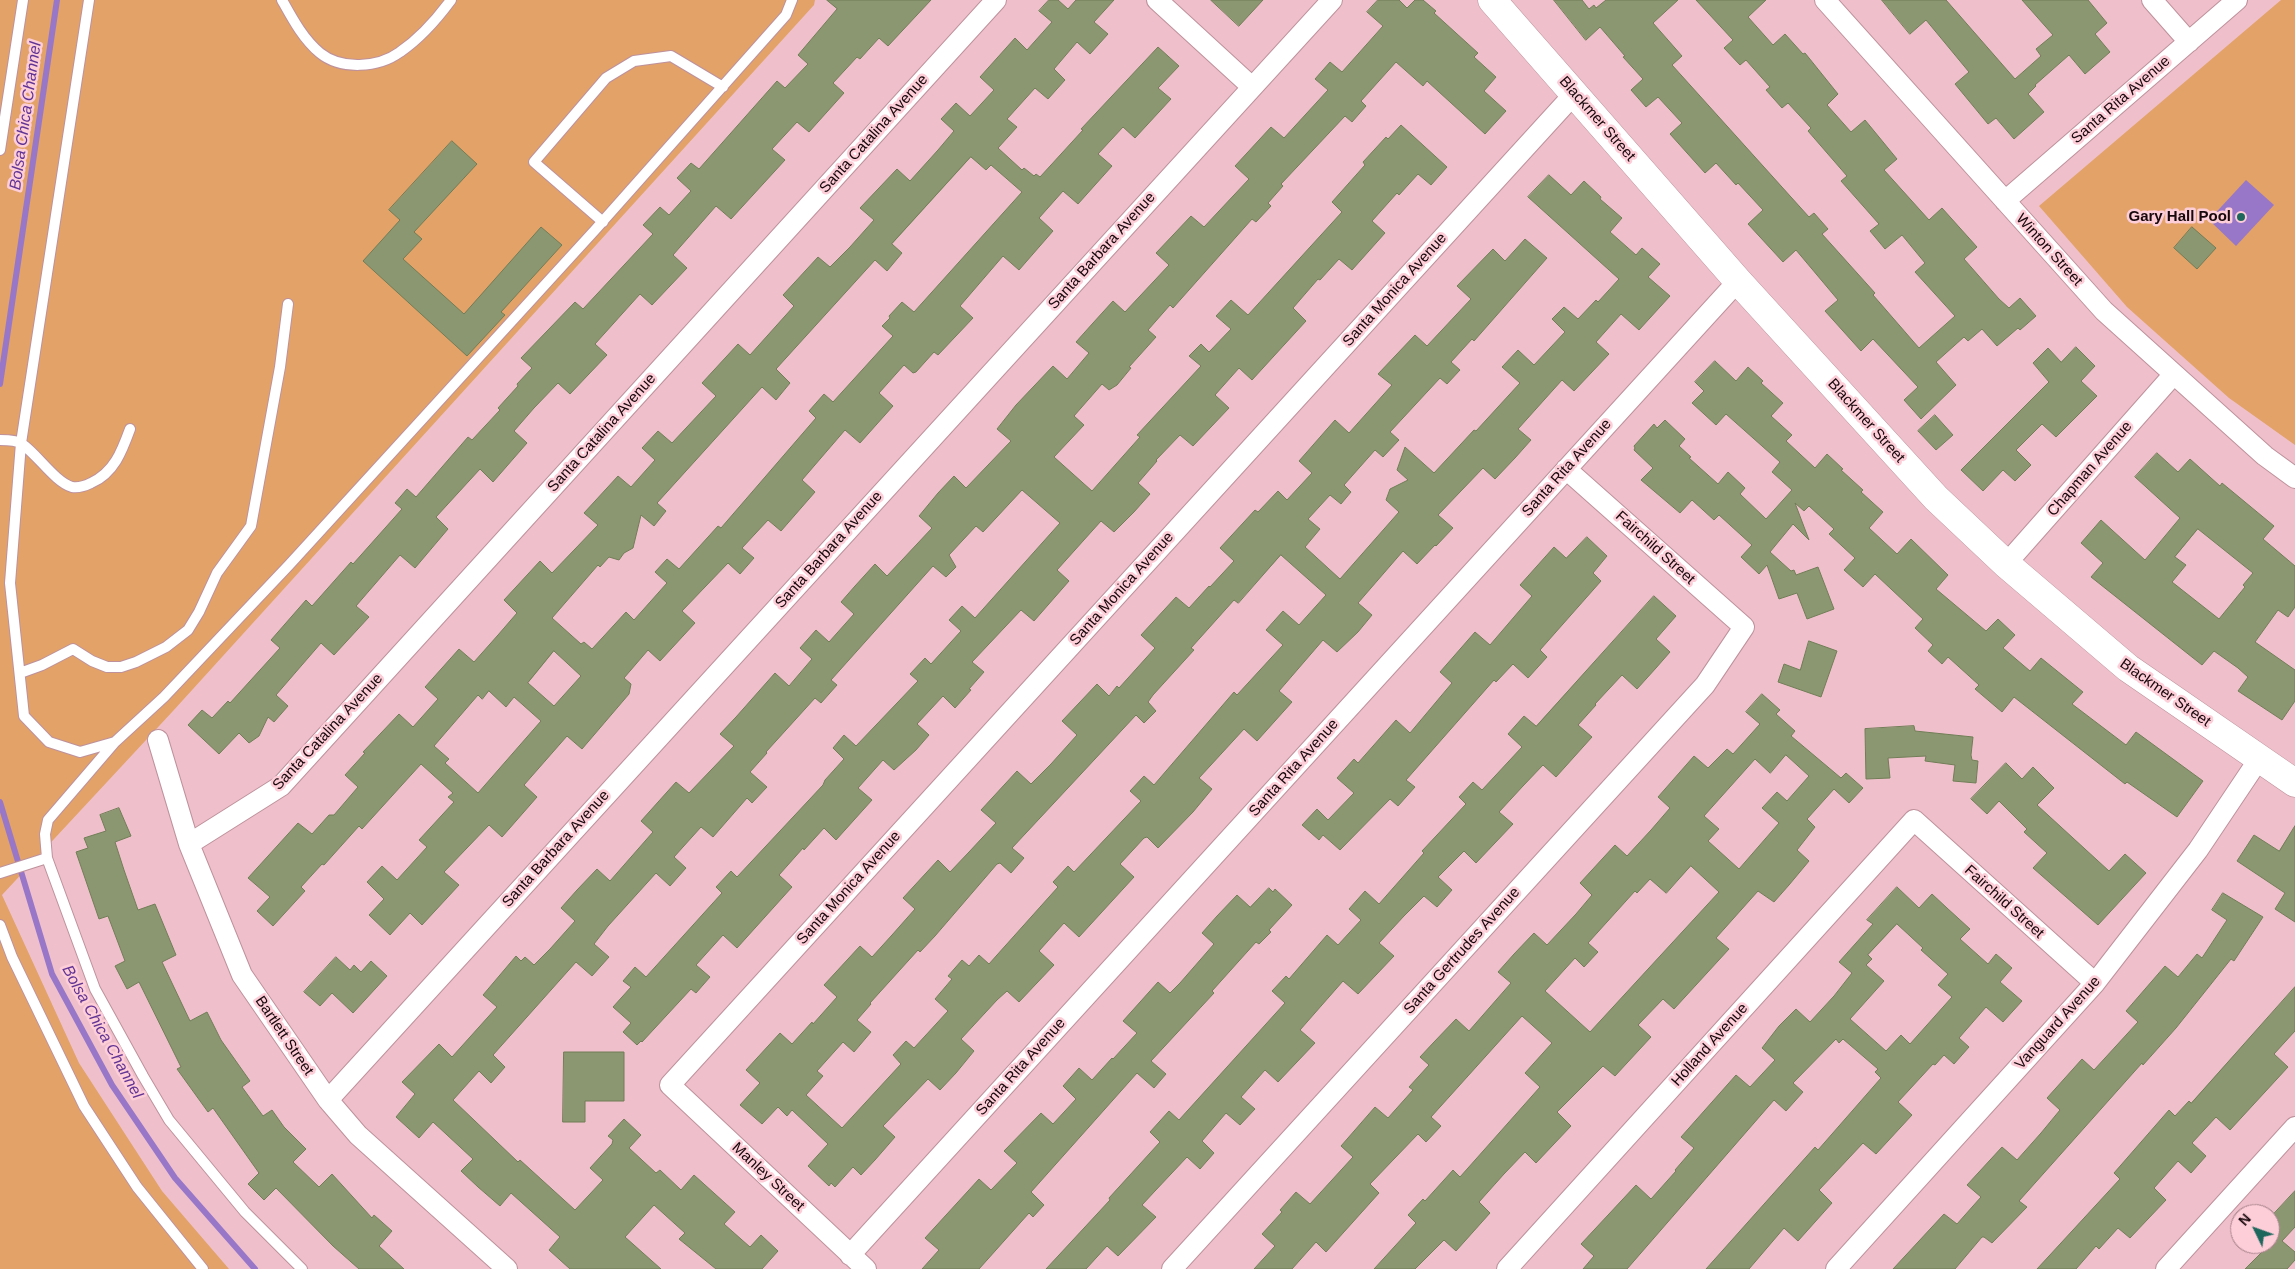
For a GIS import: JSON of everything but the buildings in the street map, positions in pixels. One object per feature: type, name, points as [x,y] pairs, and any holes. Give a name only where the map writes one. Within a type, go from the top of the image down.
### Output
[{"type":"street","name":"Santa Catalina Avenue","points":[[189,844],[281,786],[996,0]]},
{"type":"street","points":[[1157,0],[1252,86]]},
{"type":"street","name":"Santa Barbara Avenue","points":[[328,1100],[1332,0]]},
{"type":"street","name":"Blackmer Street","points":[[1492,0],[1738,281],[1936,498],[2006,564],[2128,668],[2295,783]]},
{"type":"street","name":"Winton Street","points":[[1824,0],[2104,311],[2265,456],[2295,478]]},
{"type":"street","points":[[2152,0],[2189,42]]},
{"type":"street","name":"Santa Rita Avenue","points":[[2005,202],[2237,0]]},
{"type":"street","name":"Santa Monica Avenue","points":[[670,1085],[1575,93]]},
{"type":"street","name":"Santa Rita Avenue","points":[[850,1254],[1738,281]]},
{"type":"street","name":"Chapman Avenue","points":[[2006,564],[2174,374]]},
{"type":"street","name":"Fairchild Street","points":[[1566,469],[1744,627]]},
{"type":"street","name":"Santa Gertrudes Avenue","points":[[1172,1269],[1705,685],[1744,627]]},
{"type":"street","name":"Bartlett Street","points":[[158,740],[189,844],[242,975],[328,1100],[358,1135],[507,1269]]},
{"type":"street","name":"Vanguard Avenue","points":[[1836,1269],[2095,983],[2198,850],[2259,759]]},
{"type":"street","name":"Fairchild Street","points":[[1914,820],[2095,983]]},
{"type":"street","name":"Holland Avenue","points":[[1507,1269],[1914,820]]},
{"type":"street","name":"Manley Street","points":[[670,1085],[866,1269]]},
{"type":"street","points":[[2166,1269],[2295,1127]]},
{"type":"lane","points":[[0,150],[23,0]]},
{"type":"lane","points":[[89,0],[16,442],[10,583],[24,716],[49,742],[80,752],[115,742]]},
{"type":"lane","points":[[282,0],[301,31],[320,53],[340,64],[357,65],[378,61],[399,53],[437,18],[451,0]]},
{"type":"lane","points":[[302,1269],[246,1212],[169,1120],[95,989],[47,858],[44,834],[48,820],[115,742],[164,697],[289,565],[603,222],[786,15],[792,0]]},
{"type":"lane","points":[[603,222],[534,162],[606,78],[634,62],[671,56],[723,87]]},
{"type":"lane","points":[[20,672],[42,665],[73,649],[92,661],[107,667],[121,667],[136,662],[166,647],[188,630],[199,612],[217,573],[251,526],[280,367],[288,304]]},
{"type":"lane","points":[[0,440],[16,442],[71,487],[82,487],[96,481],[110,470],[121,452],[130,429]]},
{"type":"lane","points":[[0,873],[47,858]]},
{"type":"lane","points":[[0,925],[12,957],[84,1106],[137,1187],[203,1269]]},
{"type":"shaded area","points":[[0,0],[815,0],[814,5],[173,711],[2,895],[79,1063],[162,1191],[229,1269],[0,1269]]},
{"type":"shaded area","points":[[2281,0],[2295,0],[2295,445],[2229,398],[2127,307],[2039,206]]},
{"type":"shaded area","points":[[2246,180],[2274,205],[2236,246],[2209,220]]},
{"type":"waterway","name":"Bolsa Chica Channel","points":[[0,384],[57,0]]},
{"type":"waterway","name":"Bolsa Chica Channel","points":[[0,802],[52,974],[112,1085],[175,1178],[255,1269]]},
{"type":"place","name":"Gary Hall Pool","points":[[2241,217]]}]
